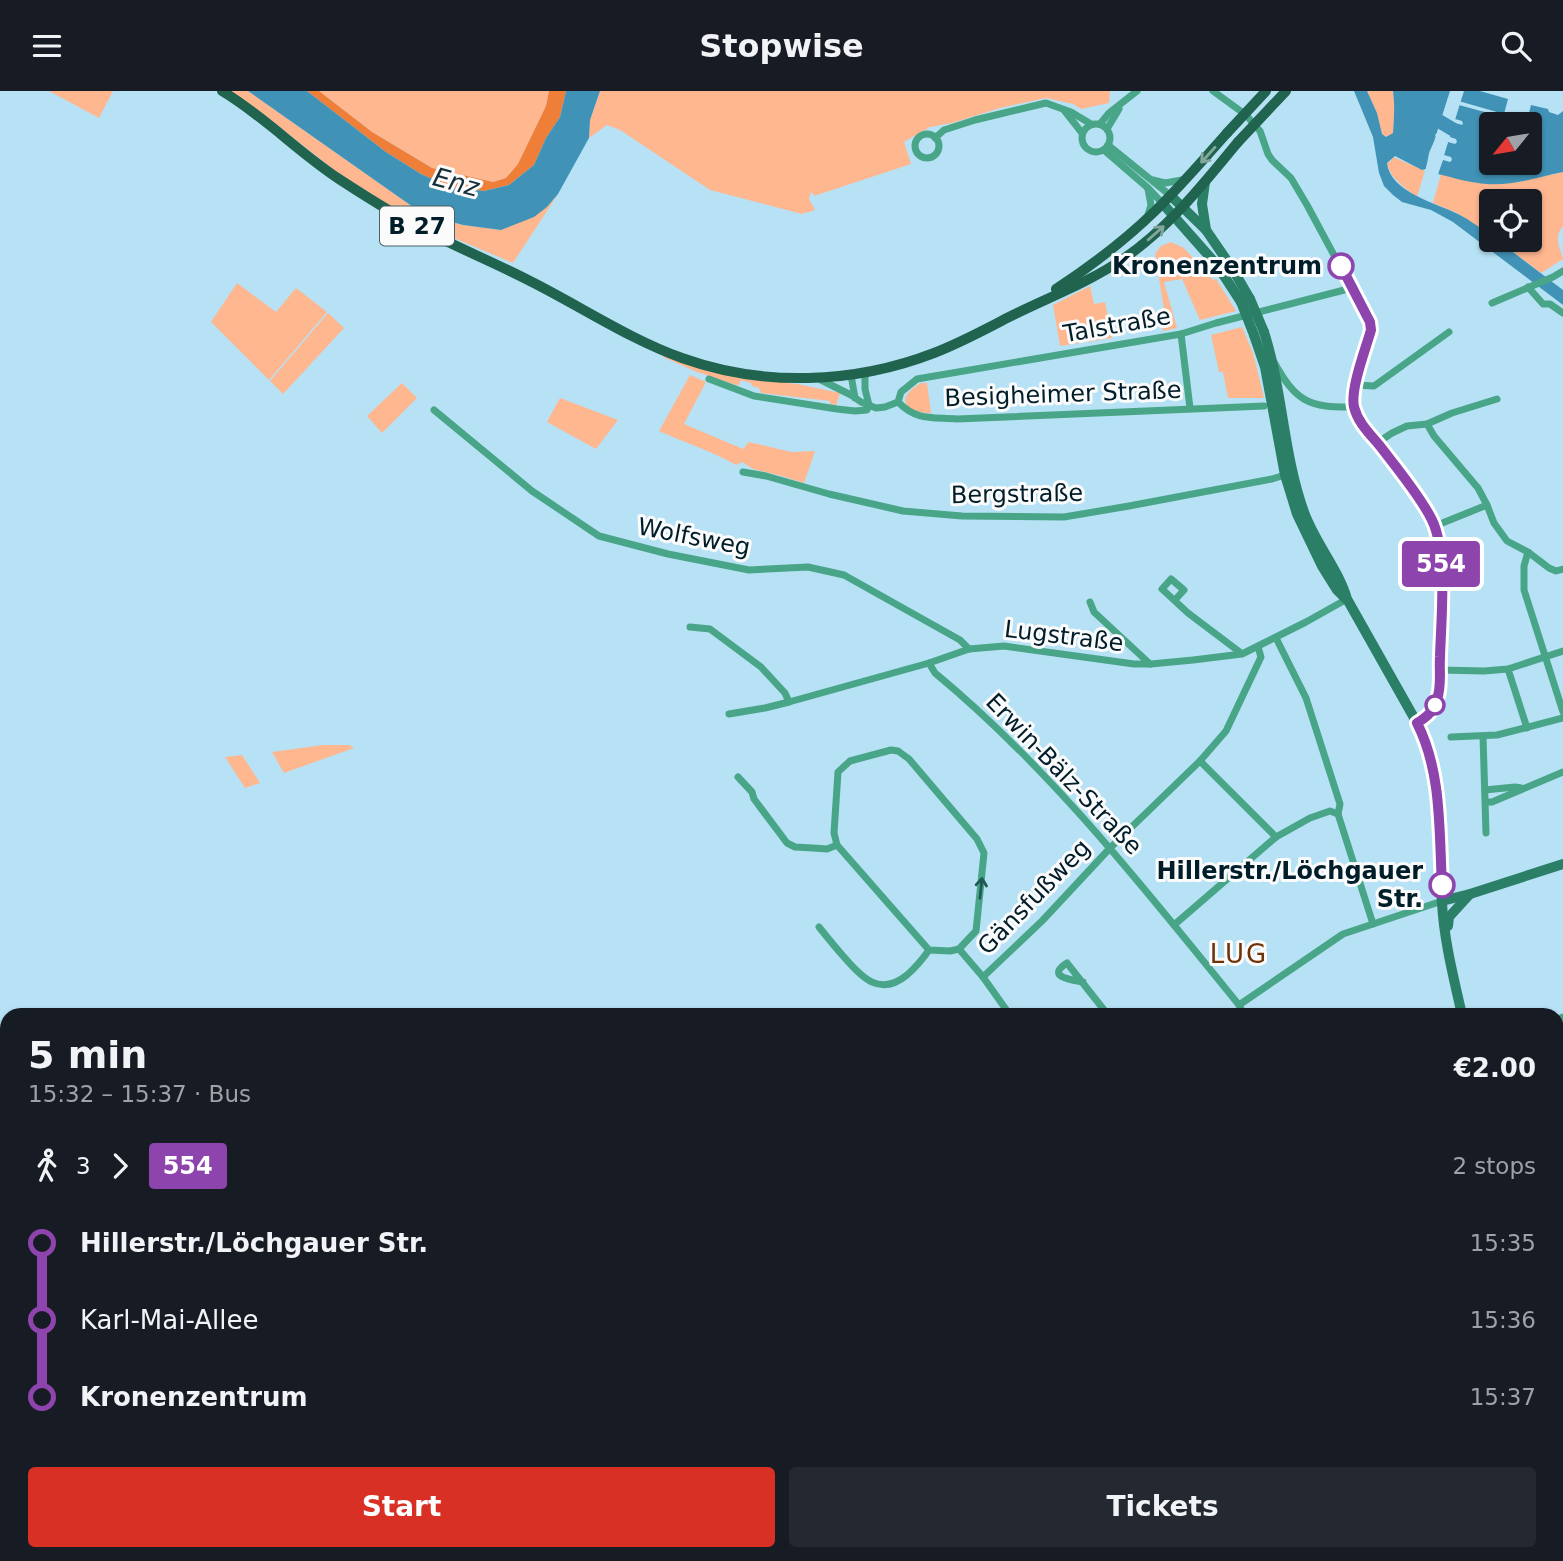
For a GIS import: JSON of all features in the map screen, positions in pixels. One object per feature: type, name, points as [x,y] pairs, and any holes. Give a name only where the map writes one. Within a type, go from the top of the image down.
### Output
[{"type":"main road","name":"B 27","points":[[222,91],[268,122],[336,177],[390,211],[663,350],[716,368],[747,374],[818,378],[851,375],[913,361],[1118,263],[1174,217],[1286,91]]},
{"type":"main road","name":"B 27","points":[[1031,306],[1090,266],[1147,219],[1266,91]]},
{"type":"main road","points":[[1205,182],[1202,204],[1206,230]]},
{"type":"main road","points":[[1167,200],[1183,207],[1206,230],[1241,282],[1245,300],[1272,359],[1288,474],[1316,539],[1347,599],[1426,739],[1436,784],[1446,937],[1461,1008]]},
{"type":"main road","points":[[1167,200],[1174,217],[1245,300]]},
{"type":"main road","points":[[1190,236],[1199,230],[1206,230]]},
{"type":"main road","points":[[1259,334],[1265,367],[1275,394]]},
{"type":"main road","points":[[1442,901],[1563,864]]},
{"type":"main road","points":[[1446,937],[1449,917],[1470,894]]},
{"type":"street","points":[[936,138],[944,130],[975,120],[1046,103],[1071,111],[1099,126],[1110,137],[1106,147],[1096,152],[1088,150],[1082,143],[1084,129],[1099,126],[1137,91]]},
{"type":"street","points":[[1213,91],[1246,115],[1260,131],[1268,154],[1291,178],[1370,322],[1371,330],[1355,385],[1354,407],[1364,427],[1417,496],[1435,526],[1441,555],[1438,698],[1433,710],[1417,723]]},
{"type":"street","points":[[1063,110],[1082,133]]},
{"type":"street","points":[[1106,147],[1149,179],[1167,200]]},
{"type":"street","points":[[1106,147],[1148,188],[1167,200]]},
{"type":"street","points":[[1149,179],[1171,183],[1188,177]]},
{"type":"street","points":[[1147,219],[1151,205],[1148,188]]},
{"type":"street","points":[[1492,303],[1563,271]]},
{"type":"street","points":[[1531,286],[1543,304],[1550,304],[1563,313]]},
{"type":"street","name":"Talstraße","points":[[898,402],[901,393],[917,379],[1181,334],[1352,288]]},
{"type":"street","points":[[1355,385],[1374,386],[1448,332]]},
{"type":"street","points":[[1181,334],[1190,408]]},
{"type":"street","points":[[1272,359],[1286,383],[1299,397],[1327,407],[1354,407]]},
{"type":"street","points":[[709,379],[754,396],[863,411],[867,410],[869,405],[864,372]]},
{"type":"street","points":[[851,375],[856,399]]},
{"type":"street","points":[[818,378],[869,405],[881,408],[898,402]]},
{"type":"street","points":[[846,410],[851,403],[848,393]]},
{"type":"street","points":[[1377,443],[1408,426],[1427,424],[1497,399]]},
{"type":"street","name":"Besigheimer Straße","points":[[898,402],[908,413],[920,417],[957,419],[1264,406]]},
{"type":"street","name":"Wolfsweg","points":[[434,410],[532,491],[599,536],[737,568],[808,567],[844,575],[960,640],[969,649]]},
{"type":"street","points":[[1427,424],[1470,478],[1487,505],[1499,532],[1507,541],[1528,552],[1549,568],[1556,571],[1563,569]]},
{"type":"street","name":"Bergstraße","points":[[743,473],[766,476],[903,511],[962,516],[1065,517],[1288,474]]},
{"type":"street","points":[[1435,526],[1487,505]]},
{"type":"street","points":[[1528,552],[1524,566],[1524,590],[1563,712]]},
{"type":"street","name":"Lugstraße","points":[[729,714],[789,702],[929,663],[969,649],[1004,646],[1134,664],[1242,654],[1347,599]]},
{"type":"street","points":[[1175,600],[1242,654]]},
{"type":"street","points":[[1090,602],[1094,612],[1151,664]]},
{"type":"street","points":[[690,627],[710,629],[761,667],[785,693],[789,702]]},
{"type":"street","points":[[1276,638],[1306,698],[1340,804],[1338,814],[1373,924]]},
{"type":"street","name":"Gänsfußweg","points":[[982,977],[1042,921],[1111,847],[1200,761],[1226,731],[1261,657],[1258,647]]},
{"type":"street","points":[[1440,670],[1508,669],[1563,651]]},
{"type":"street","name":"Erwin-Bälz-Straße","points":[[929,663],[935,673],[1028,758],[1074,806],[1111,847],[1240,1008]]},
{"type":"street","points":[[1508,669],[1527,728]]},
{"type":"street","points":[[1451,737],[1513,732],[1563,718]]},
{"type":"street","points":[[1483,736],[1486,833]]},
{"type":"street","points":[[891,750],[898,751],[909,759],[977,839],[984,853],[976,931],[959,950],[929,950],[837,845],[834,833],[838,772],[850,761],[891,750]]},
{"type":"street","points":[[1200,761],[1276,837]]},
{"type":"street","points":[[1486,802],[1492,802],[1563,772]]},
{"type":"street","points":[[738,777],[752,792],[754,799],[787,843],[795,848],[827,849],[837,845]]},
{"type":"street","points":[[1485,790],[1515,787],[1521,789]]},
{"type":"street","points":[[1174,925],[1276,837],[1310,818],[1330,811],[1338,814]]},
{"type":"street","points":[[1239,1005],[1343,934],[1442,901]]},
{"type":"street","points":[[819,927],[859,975],[884,985],[898,982],[921,963],[929,950]]},
{"type":"street","points":[[959,950],[1005,1008]]},
{"type":"street","points":[[1083,982],[1103,1008]]},
{"type":"street","points":[[1397,1561],[1415,1561]]},
{"type":"shaded area","points":[[49,91],[113,91],[99,118]]},
{"type":"shaded area","points":[[230,91],[248,91],[423,214],[463,225],[501,230],[547,207],[558,194],[513,263],[409,219],[334,170]]},
{"type":"shaded area","points":[[307,91],[319,91],[372,132],[432,168],[493,182],[506,178],[518,164],[546,106],[549,91],[566,91],[560,117],[546,138],[534,165],[509,185],[484,191],[453,188],[421,174],[386,152]]},
{"type":"shaded area","points":[[319,91],[549,91],[546,106],[518,164],[506,178],[493,182],[432,168],[372,132]]},
{"type":"shaded area","points":[[600,91],[1110,91],[1109,103],[1081,109],[1073,104],[1046,98],[930,127],[904,142],[911,164],[815,196],[811,192],[809,199],[815,210],[802,214],[710,190],[620,130],[607,125],[589,138],[590,120]]},
{"type":"shaded area","points":[[1367,91],[1393,91],[1393,134],[1386,137],[1382,134],[1377,113]]},
{"type":"shaded area","points":[[1393,157],[1425,171],[1417,197],[1391,173],[1387,163]]},
{"type":"shaded area","points":[[1563,172],[1563,226],[1558,239],[1563,259],[1541,273],[1513,252],[1542,252],[1542,189],[1479,189],[1479,227],[1457,213],[1433,203],[1441,174],[1456,178],[1519,182]]},
{"type":"shaded area","points":[[1171,242],[1184,248],[1213,280],[1216,279],[1236,311],[1200,320],[1182,279],[1164,282],[1177,328],[1163,331],[1159,310],[1164,309],[1155,254],[1161,246]]},
{"type":"shaded area","points":[[237,283],[276,312],[296,288],[327,312],[269,380],[211,322]]},
{"type":"shaded area","points":[[1090,286],[1094,304],[1105,302],[1112,338],[1060,346],[1053,305]]},
{"type":"shaded area","points":[[328,313],[344,328],[283,394],[270,381]]},
{"type":"shaded area","points":[[1242,327],[1253,353],[1264,398],[1228,398],[1223,372],[1219,372],[1211,335]]},
{"type":"shaded area","points":[[664,355],[738,377],[797,384],[840,393],[836,405],[830,404],[830,401],[761,393],[759,388],[751,383],[741,380],[739,385],[736,385],[697,372],[663,357]]},
{"type":"shaded area","points":[[690,375],[706,382],[684,424],[743,449],[749,442],[791,452],[815,451],[804,483],[753,469],[742,462],[736,465],[659,431]]},
{"type":"shaded area","points":[[402,383],[417,398],[382,433],[367,416]]},
{"type":"shaded area","points":[[921,383],[927,383],[931,413],[922,413],[906,404],[908,393]]},
{"type":"shaded area","points":[[560,398],[618,420],[596,449],[547,422]]},
{"type":"shaded area","points":[[323,745],[349,745],[354,748],[284,773],[272,752]]},
{"type":"shaded area","points":[[242,755],[260,783],[245,788],[225,757]]},
{"type":"water","points":[[248,91],[307,91],[386,152],[421,174],[453,188],[484,191],[509,185],[534,165],[546,138],[560,117],[566,91],[600,91],[590,120],[589,138],[558,194],[534,217],[501,230],[463,225],[423,214]]},
{"type":"water","points":[[1354,91],[1367,91],[1377,113],[1382,134],[1386,137],[1393,133],[1393,91],[1480,91],[1508,99],[1505,112],[1497,112],[1448,98],[1426,169],[1422,170],[1395,156],[1387,163],[1396,182],[1405,189],[1479,227],[1479,242],[1431,210],[1402,202],[1393,195],[1384,186],[1379,173],[1373,137]]},
{"type":"water","points":[[1459,105],[1485,112],[1479,112],[1479,175],[1542,175],[1542,112],[1529,112],[1531,105],[1548,109],[1558,115],[1563,111],[1563,172],[1497,184],[1475,183],[1438,174],[1443,160],[1452,160],[1444,155],[1448,142],[1457,142],[1450,137],[1454,123],[1461,125],[1462,121],[1455,119]]},
{"type":"water","points":[[1493,252],[1513,252],[1563,290],[1563,305]]},
{"type":"pier","points":[[1450,91],[1464,91],[1437,177],[1435,173],[1456,103],[1450,102],[1429,171],[1424,174]]},
{"type":"waterway","name":"Enz","points":[[1408,91],[1422,111],[1454,130],[1479,137]]},
{"type":"bus line","name":"554","points":[[1341,266],[1370,322],[1371,330],[1355,385],[1354,407],[1364,427],[1431,517],[1441,555],[1438,698],[1429,715],[1417,723],[1426,739],[1436,784],[1442,885]]},
{"type":"place","name":"Kronenzentrum","points":[[1341,266]]},
{"type":"place","name":"Hillerstr./Löchgauer Str.","points":[[1442,885]]},
{"type":"district","name":"LUG","points":[[1239,954]]}]
